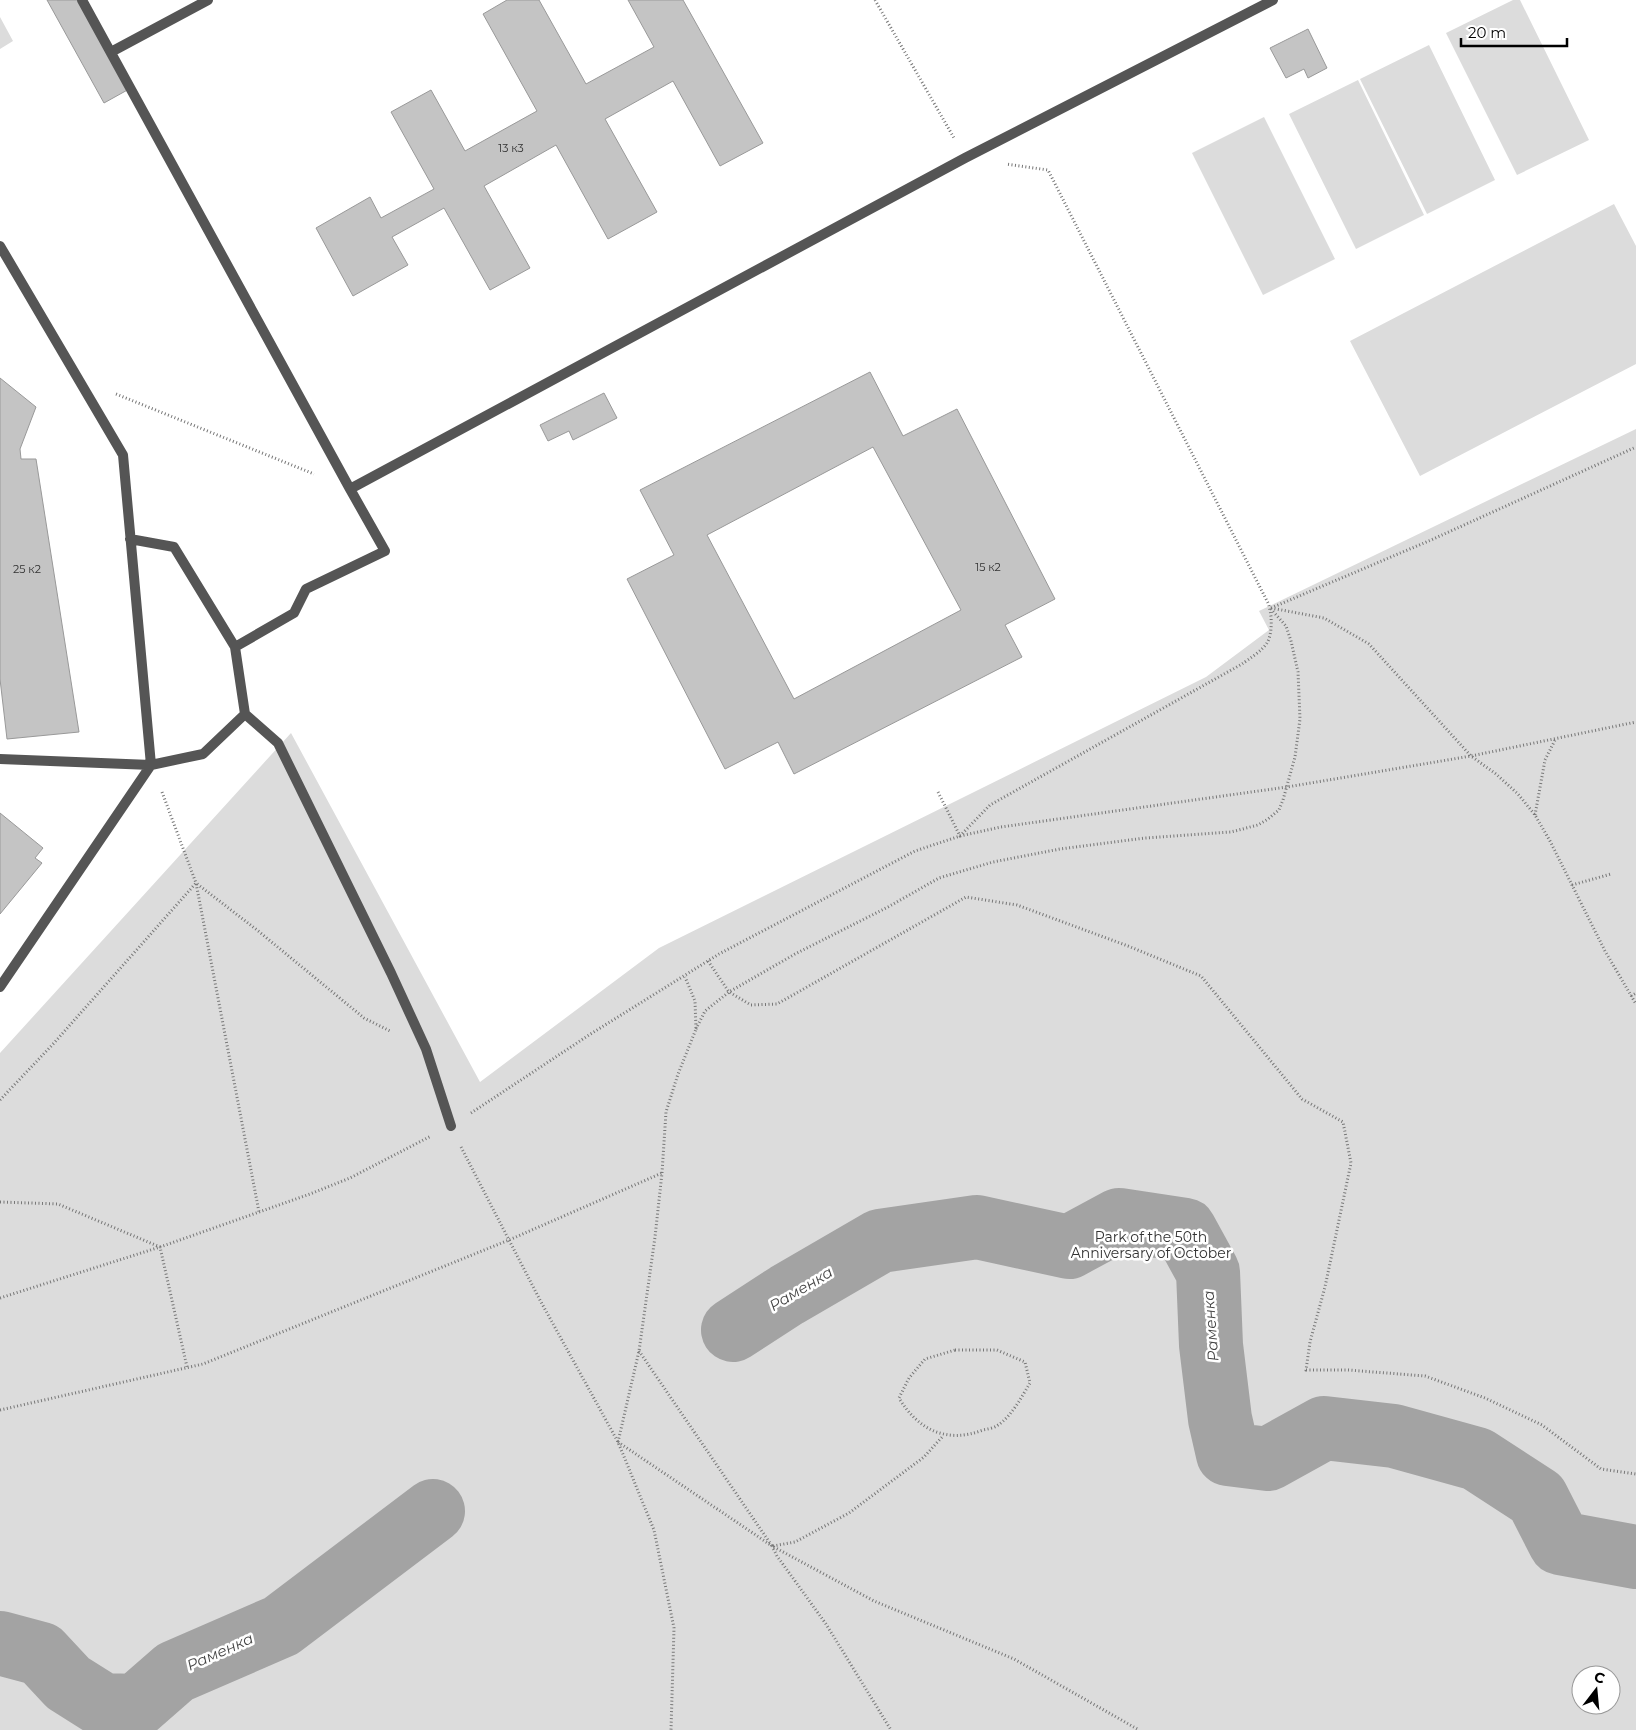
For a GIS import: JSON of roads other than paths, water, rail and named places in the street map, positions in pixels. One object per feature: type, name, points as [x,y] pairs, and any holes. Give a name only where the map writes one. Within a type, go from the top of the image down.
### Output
[{"type":"lane","points":[[82,0],[385,551],[306,589],[294,613],[235,646]]},
{"type":"lane","points":[[111,52],[208,0]]},
{"type":"lane","points":[[350,489],[965,158],[1273,0]]},
{"type":"lane","points":[[0,987],[151,765],[123,455],[1,250]]},
{"type":"lane","points":[[130,538],[174,547],[235,646],[245,714],[278,743],[391,973],[426,1049],[451,1126]]},
{"type":"lane","points":[[0,759],[151,765],[203,754],[245,714]]},
{"type":"waterway","name":"Раменка","points":[[733,1330],[787,1295],[880,1241],[977,1227],[1069,1247],[1119,1220],[1185,1230],[1208,1272],[1211,1345],[1220,1419],[1228,1454],[1268,1459],[1324,1428],[1394,1436],[1477,1459],[1537,1498],[1560,1543],[1636,1557]]},
{"type":"waterway","name":"Раменка","points":[[0,1643],[41,1654],[68,1683],[103,1705],[136,1706],[175,1672],[281,1626],[433,1511]]},
{"type":"park label","name":"Park of the 50th Anniversary of October","points":[[1151,1246]]}]
